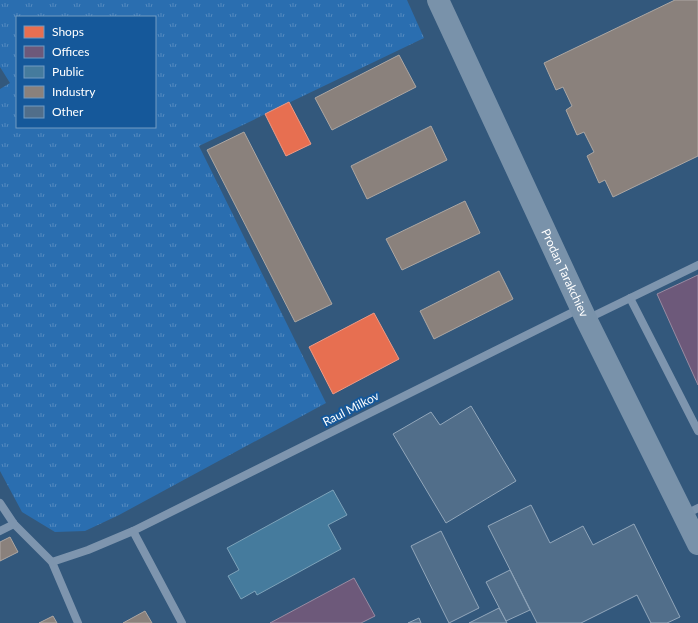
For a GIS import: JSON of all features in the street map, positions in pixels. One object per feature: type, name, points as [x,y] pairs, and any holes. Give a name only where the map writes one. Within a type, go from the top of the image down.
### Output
[{"type":"street","name":"Prodan Tarakchiev","points":[[438,0],[583,313],[691,512],[698,544]]},
{"type":"lane","name":"Raul Milkov","points":[[52,562],[88,550],[133,531],[583,313],[630,298],[698,265]]},
{"type":"lane","points":[[630,298],[698,431]]},
{"type":"lane","points":[[0,503],[14,524],[52,562],[78,623]]},
{"type":"lane","points":[[0,531],[14,524]]},
{"type":"lane","points":[[133,531],[182,623]]},
{"type":"green space","points":[[0,0],[407,0],[424,38],[199,146],[326,403],[119,515],[85,531],[55,532],[22,512],[0,471],[0,89],[10,83],[0,67]]},
{"type":"building: Shops","points":[[289,102],[311,144],[286,156],[265,114]]},
{"type":"building: Shops","points":[[374,313],[399,359],[333,394],[309,347]]},
{"type":"building: Offices","points":[[698,275],[698,385],[657,294]]},
{"type":"building: Offices","points":[[354,578],[375,616],[361,623],[270,623]]},
{"type":"building: Public","points":[[333,490],[347,515],[328,525],[341,549],[257,595],[255,591],[241,599],[228,576],[239,570],[227,548]]},
{"type":"building: Industry","points":[[675,0],[698,0],[698,156],[613,197],[605,180],[599,183],[587,156],[594,152],[584,132],[577,135],[566,110],[572,106],[563,87],[556,90],[544,63]]},
{"type":"building: Industry","points":[[399,55],[416,87],[332,130],[315,98]]},
{"type":"building: Industry","points":[[431,126],[447,160],[367,199],[351,166]]},
{"type":"building: Industry","points":[[244,132],[332,304],[295,322],[207,150]]},
{"type":"building: Industry","points":[[465,201],[480,233],[402,270],[386,239]]},
{"type":"building: Industry","points":[[499,271],[513,299],[434,339],[420,311]]},
{"type":"building: Industry","points":[[10,537],[18,552],[0,561],[0,542]]},
{"type":"building: Industry","points":[[145,611],[152,623],[123,623]]},
{"type":"building: Industry","points":[[53,616],[57,623],[39,623]]},
{"type":"building: Other","points":[[471,406],[516,481],[446,523],[393,434],[431,412],[440,425]]},
{"type":"building: Other","points":[[531,505],[550,543],[583,526],[593,545],[634,524],[680,617],[667,623],[651,623],[637,595],[581,623],[537,623],[488,526]]},
{"type":"building: Other","points":[[441,531],[479,608],[449,623],[411,546]]},
{"type":"building: Other","points":[[510,570],[530,610],[506,621],[486,582]]},
{"type":"building: Other","points":[[499,608],[507,623],[469,623]]},
{"type":"building: Other","points":[[419,618],[421,623],[408,623]]}]
